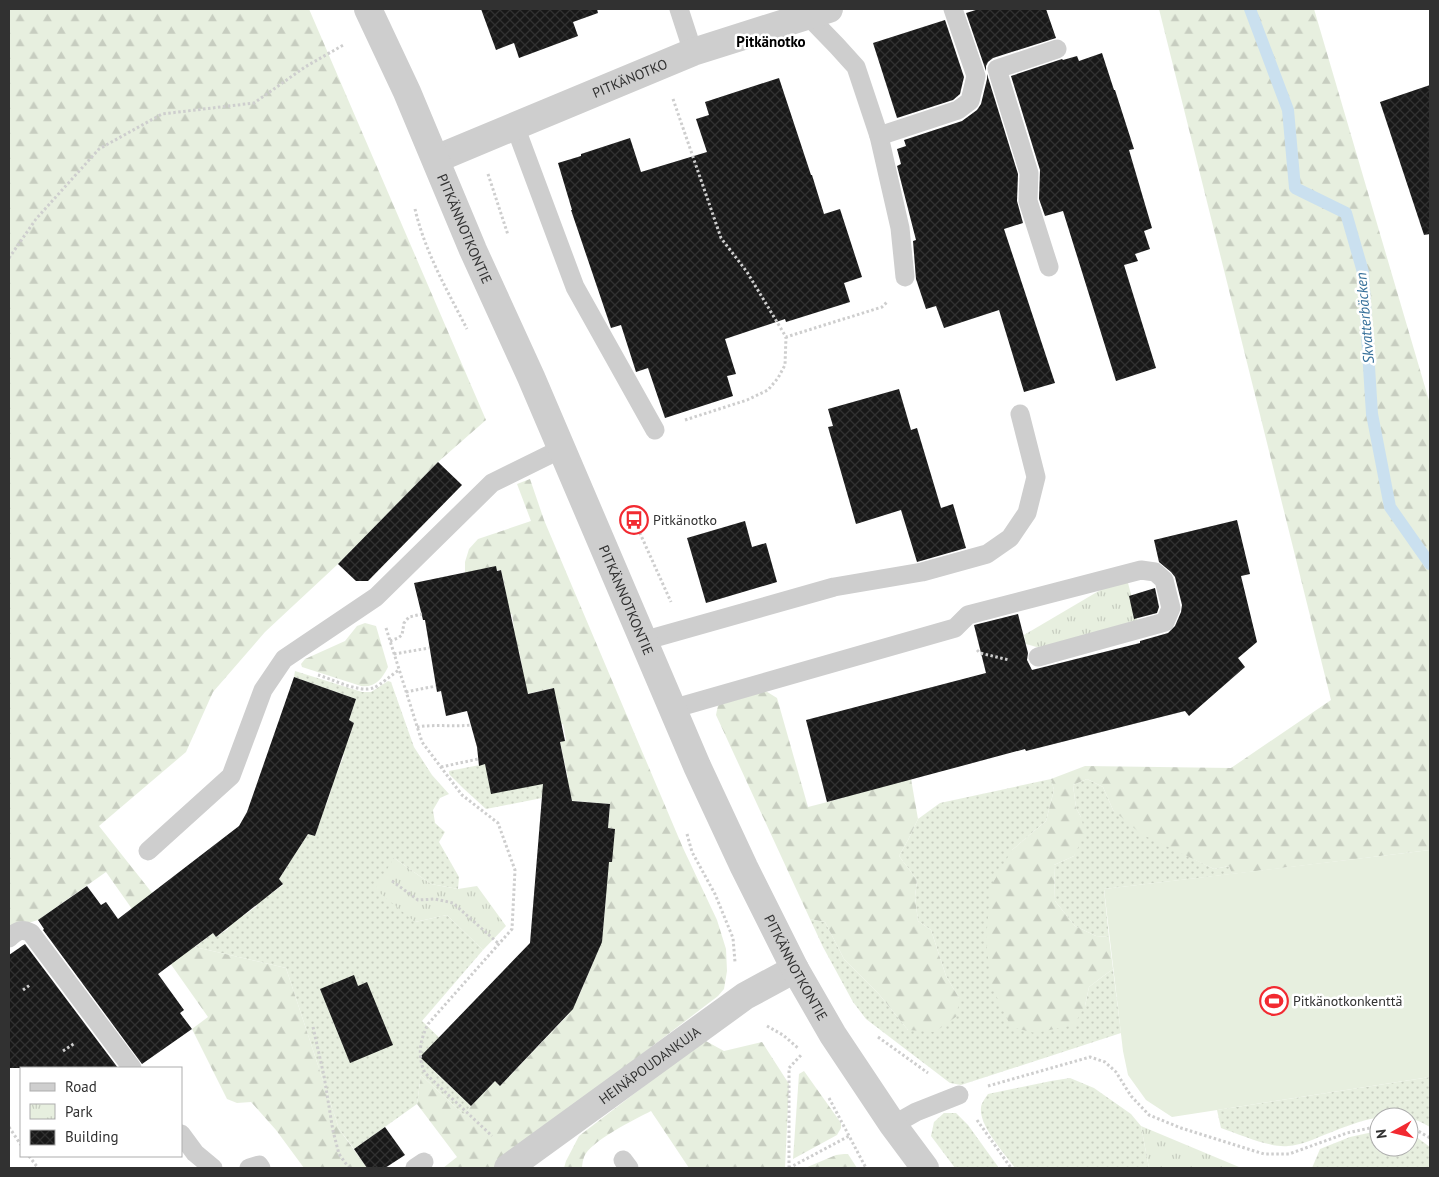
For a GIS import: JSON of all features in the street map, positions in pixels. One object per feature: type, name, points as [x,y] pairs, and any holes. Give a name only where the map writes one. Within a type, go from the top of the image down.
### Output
[{"type":"street","name":"PITKÄNNOTKONTIE","points":[[368,9],[407,92],[473,250],[531,377],[560,449],[697,766],[794,969],[833,1035],[893,1124],[926,1168]]},
{"type":"street","name":"PITKÄNOTKO","points":[[436,159],[692,52],[818,12]]},
{"type":"street","name":"HEINÄPOUDANKUJA","points":[[516,1166],[745,996],[794,969]]},
{"type":"lane","points":[[679,9],[692,52]]},
{"type":"lane","points":[[879,136],[958,110],[970,101],[976,76],[952,9]]},
{"type":"lane","points":[[818,12],[837,46],[856,67],[879,136],[900,228],[905,277]]},
{"type":"lane","points":[[976,76],[1057,49]]},
{"type":"lane","points":[[997,69],[1029,173],[1028,201],[1049,267]]},
{"type":"lane","points":[[515,126],[575,287],[655,430]]},
{"type":"lane","points":[[642,641],[834,587],[922,572],[987,554],[1010,538],[1027,513],[1036,477],[1020,414]]},
{"type":"lane","points":[[148,851],[231,776],[263,690],[284,660],[376,597],[492,483],[560,449]]},
{"type":"lane","points":[[672,709],[955,628],[968,615],[1141,570],[1155,572],[1164,580],[1171,608],[1164,622],[1038,657]]},
{"type":"lane","points":[[9,938],[16,932],[24,930],[31,933],[131,1067]]},
{"type":"lane","points":[[893,1124],[959,1094]]},
{"type":"lane","points":[[182,1135],[195,1153],[213,1168]]},
{"type":"lane","points":[[249,1168],[259,1166],[261,1168]]},
{"type":"path","points":[[9,258],[36,219],[99,149],[162,114],[254,103],[305,67],[348,43]]},
{"type":"path","points":[[655,430],[747,400],[768,390],[778,378],[785,365],[786,337],[747,272],[721,238],[662,65]]},
{"type":"path","points":[[786,337],[882,307],[898,290],[905,277]]},
{"type":"path","points":[[376,597],[422,742],[462,795],[498,822],[515,870],[512,929],[428,1024],[421,1038],[420,1050],[421,1063],[425,1073],[495,1139]]},
{"type":"path","points":[[390,641],[402,635],[404,623],[409,617],[422,614]]},
{"type":"path","points":[[955,628],[980,653],[1014,662],[1038,657]]},
{"type":"path","points":[[394,654],[429,648]]},
{"type":"path","points":[[282,663],[363,689],[372,689],[399,670]]},
{"type":"path","points":[[406,692],[436,686]]},
{"type":"path","points":[[418,727],[471,725]]},
{"type":"path","points":[[441,767],[478,759]]},
{"type":"path","points":[[392,882],[418,900],[436,899],[453,903],[499,944]]},
{"type":"path","points":[[733,938],[735,973],[757,1020],[783,1035],[808,1060]]},
{"type":"path","points":[[313,1027],[324,1076],[333,1131],[339,1154],[349,1168]]},
{"type":"path","points":[[64,1051],[77,1042]]},
{"type":"path","points":[[803,1053],[789,1068],[789,1168],[849,1136]]},
{"type":"path","points":[[959,1094],[1090,1057],[1105,1062],[1116,1072],[1132,1096],[1149,1115],[1181,1128],[1264,1154],[1289,1154],[1347,1133],[1369,1128]]},
{"type":"path","points":[[829,1097],[866,1168]]},
{"type":"path","points":[[9,1126],[20,1143]]},
{"type":"path","points":[[1419,1132],[1430,1138]]},
{"type":"path","points":[[30,1157],[38,1168]]},
{"type":"green space","points":[[9,9],[309,9],[486,420],[438,462],[338,564],[265,632],[213,692],[186,752],[99,826],[195,947],[286,968],[339,1129],[367,1168],[304,1168],[276,1130],[251,1102],[237,1103],[227,1099],[192,1029],[208,1017],[106,872],[38,920],[12,928],[9,931]]},
{"type":"green space","points":[[1159,9],[1314,9],[1430,404],[1430,850],[1232,874],[1229,866],[1214,869],[1141,834],[1113,810],[1103,787],[1087,779],[1073,785],[1076,808],[1081,817],[1085,833],[1074,856],[1054,865],[1055,901],[1075,926],[1096,936],[1109,937],[1113,969],[1089,987],[1085,1006],[1074,1025],[1035,1033],[1011,1027],[991,985],[986,939],[991,886],[1012,850],[1046,821],[1054,790],[1051,779],[1085,766],[1231,768],[1331,700]]},
{"type":"green space","points":[[530,479],[544,520],[683,848],[717,920],[726,949],[727,971],[724,989],[718,996],[493,1168],[443,1168],[457,1157],[417,1104],[421,1075],[464,1115],[495,1081],[500,1086],[569,1014],[579,996],[600,946],[603,928],[606,897],[601,896],[615,829],[608,828],[610,804],[542,798],[540,784],[568,778],[560,742],[566,740],[563,724],[556,725],[553,688],[522,695],[517,668],[522,666],[519,651],[514,651],[510,630],[514,628],[512,614],[507,615],[501,587],[505,586],[501,570],[465,572],[465,562],[469,549],[478,539],[531,521],[517,484]]},
{"type":"green space","points":[[1127,579],[1138,622],[1040,648],[1026,644],[1024,635],[1114,582]]},
{"type":"green space","points":[[365,623],[376,626],[388,667],[378,682],[370,686],[361,686],[302,667],[301,664],[305,659],[345,641],[357,626]]},
{"type":"green space","points":[[295,671],[362,692],[371,692],[388,681],[391,682],[414,747],[432,775],[449,794],[440,798],[433,810],[435,823],[445,832],[439,842],[459,877],[458,889],[431,884],[394,858],[415,922],[447,915],[483,950],[422,1021],[453,1051],[434,1071],[471,1106],[464,1115],[421,1075],[417,1104],[354,1149],[339,1129],[286,968],[195,947],[213,933],[216,937],[229,928],[226,922],[240,911],[243,916],[257,906],[253,900],[265,890],[269,895],[283,885],[279,879],[308,834],[315,836],[321,818],[316,817],[327,803],[332,787],[327,786],[332,771],[337,773],[344,755],[339,753],[348,741],[354,723],[349,720],[356,699],[294,677]]},
{"type":"green space","points":[[761,688],[777,698],[808,807],[843,798],[841,788],[911,779],[918,819],[899,856],[917,880],[915,897],[918,921],[931,930],[946,976],[959,998],[957,1016],[935,1032],[908,1030],[878,993],[844,959],[825,922],[810,919],[716,715],[718,705]]},
{"type":"green space","points":[[485,764],[540,784],[542,798],[486,809],[449,774],[449,771]]},
{"type":"green space","points":[[1051,779],[1054,790],[1046,821],[1012,850],[1085,1006],[1089,987],[1113,969],[1121,1033],[961,1085],[950,1083],[866,1019],[853,1002],[810,919],[825,922],[844,959],[878,993],[908,1030],[959,998],[946,976],[931,930],[918,921],[915,897],[917,880],[899,856],[918,819],[940,803]]},
{"type":"green space","points":[[1087,779],[1103,787],[1113,810],[1182,853],[1214,869],[1229,866],[1232,874],[1104,889],[1109,937],[1096,936],[1075,926],[1055,901],[1054,865],[1074,856],[1081,817],[1076,808],[1073,785]]},
{"type":"green space","name":"Pitkänotkonkenttä","points":[[1430,850],[1430,1077],[1172,1117],[1146,1100],[1128,1075],[1123,1051],[1104,889]]},
{"type":"green space","points":[[394,858],[431,884],[458,889],[477,886],[506,926],[483,950],[447,915],[415,922],[375,889]]},
{"type":"green space","points":[[704,1040],[724,1051],[762,1042],[789,1084],[785,1168],[689,1168],[651,1111],[614,1131],[595,1144],[584,1157],[582,1168],[564,1168],[579,1136]]},
{"type":"green space","points":[[804,1071],[841,1123],[841,1128],[837,1135],[793,1159],[799,1074]]},
{"type":"green space","points":[[1430,1077],[1430,1127],[1419,1121],[1419,1107],[1369,1107],[1369,1120],[1302,1143],[1280,1146],[1263,1143],[1221,1128],[1217,1110]]},
{"type":"green space","points":[[1070,1078],[1094,1088],[1131,1114],[1141,1126],[1149,1168],[1015,1168],[984,1123],[981,1115],[983,1101],[988,1094]]},
{"type":"green space","points":[[944,1113],[956,1113],[968,1125],[999,1168],[955,1168],[931,1136],[934,1122]]},
{"type":"green space","points":[[1141,1126],[1239,1167],[1251,1168],[1149,1168]]},
{"type":"green space","points":[[1369,1133],[1369,1157],[1419,1157],[1419,1139],[1430,1147],[1430,1168],[1312,1168],[1320,1149],[1350,1137]]},
{"type":"green space","points":[[848,1154],[857,1168],[805,1168],[836,1155]]},
{"type":"building","points":[[481,9],[597,9],[598,13],[573,22],[578,36],[519,58],[514,43],[496,50]]},
{"type":"building","points":[[979,9],[1046,9],[1056,38],[993,58],[988,62],[986,71],[966,13]]},
{"type":"building","points":[[945,20],[964,77],[960,94],[953,100],[897,118],[873,43]]},
{"type":"building","points":[[1102,53],[1134,149],[1129,150],[1152,228],[1144,231],[1150,249],[1135,254],[1138,261],[1124,265],[1156,368],[1116,381],[1063,211],[1045,216],[1039,199],[1040,170],[1011,76],[1062,59],[1077,56],[1079,61]]},
{"type":"building","points":[[987,74],[1018,174],[1017,201],[1023,223],[1004,229],[1055,383],[1024,392],[999,310],[944,328],[936,306],[926,309],[916,279],[913,241],[916,240],[897,166],[901,164],[897,149],[906,146],[904,140],[962,121],[977,110],[981,104]]},
{"type":"building","points":[[779,78],[824,214],[840,209],[862,277],[844,283],[850,302],[786,322],[785,319],[725,339],[736,374],[727,376],[733,396],[665,418],[648,368],[636,372],[621,325],[611,328],[571,210],[558,163],[630,138],[641,172],[707,152],[696,119],[709,115],[705,102]]},
{"type":"building","points":[[1430,85],[1430,234],[1424,235],[1380,102]]},
{"type":"building","points":[[899,389],[911,430],[917,428],[941,508],[953,504],[966,548],[917,562],[901,510],[856,524],[828,427],[833,426],[828,409]]},
{"type":"building","points":[[438,462],[462,485],[368,581],[356,581],[338,564]]},
{"type":"building","points":[[1237,520],[1250,574],[1241,576],[1257,642],[1238,658],[1245,667],[1189,716],[1185,711],[1026,751],[1025,749],[827,802],[806,720],[986,673],[974,625],[1018,614],[1028,653],[1027,660],[1032,670],[1140,643],[1140,641],[1168,633],[1175,626],[1182,605],[1175,577],[1159,562],[1154,540]]},
{"type":"building","points":[[745,521],[752,547],[766,543],[777,582],[706,603],[687,538]]},
{"type":"building","points":[[496,566],[497,571],[501,570],[528,694],[554,688],[565,741],[560,742],[572,801],[610,804],[608,828],[615,829],[612,862],[609,862],[602,942],[573,1009],[500,1086],[495,1081],[471,1106],[420,1057],[530,943],[543,784],[491,794],[485,764],[479,766],[477,747],[467,711],[446,716],[441,691],[437,692],[425,620],[423,620],[414,583]]},
{"type":"building","points":[[1155,588],[1159,607],[1157,613],[1134,619],[1129,596]]},
{"type":"building","points":[[294,677],[356,699],[349,720],[354,723],[315,836],[308,834],[279,879],[283,884],[216,937],[213,933],[158,974],[184,1010],[180,1013],[192,1029],[142,1064],[43,930],[38,920],[87,886],[101,905],[106,902],[118,919],[239,826],[247,812]]},
{"type":"building","points":[[25,944],[117,1067],[9,1068],[9,955]]},
{"type":"building","points":[[354,975],[358,986],[367,982],[393,1045],[350,1063],[320,989]]},
{"type":"building","points":[[385,1127],[405,1155],[385,1168],[367,1168],[354,1149]]},
{"type":"waterway","name":"Skvatterbäcken","points":[[1250,9],[1288,110],[1295,188],[1346,213],[1363,272],[1372,414],[1390,507],[1430,564]]},
{"type":"place","name":"Pitkänotko","points":[[634,520]]},
{"type":"place","name":"Pitkänotkonkenttä","points":[[1274,1001]]},
{"type":"district","name":"Pitkänotko","points":[[771,42]]}]
